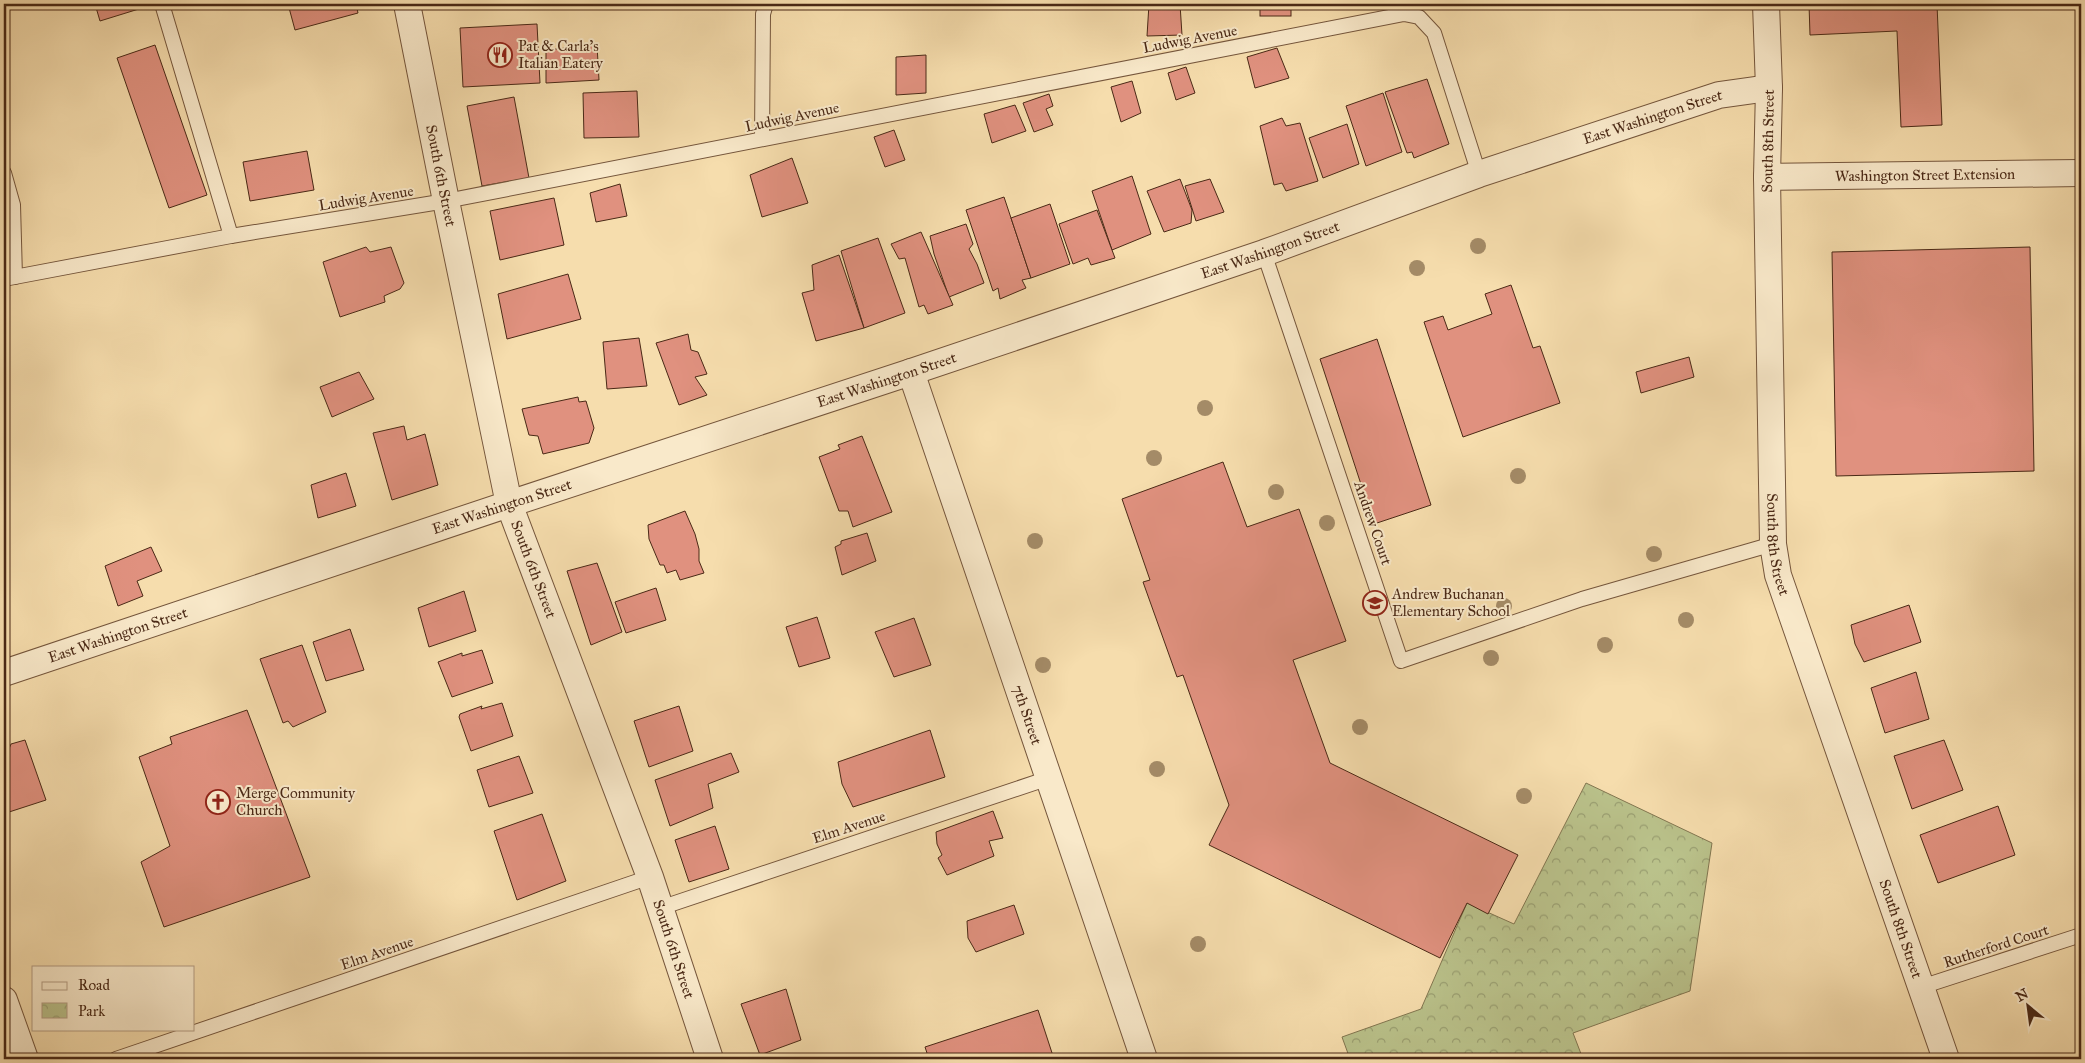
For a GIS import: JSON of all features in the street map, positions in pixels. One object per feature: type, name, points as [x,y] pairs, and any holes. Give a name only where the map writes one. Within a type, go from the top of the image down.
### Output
[{"type":"street","name":"South 6th Street","points":[[407,4],[509,504],[650,877],[710,1059]]},
{"type":"street","name":"South 8th Street","points":[[1766,4],[1769,88],[1766,176],[1774,544],[1778,575],[1946,1059]]},
{"type":"street","name":"East Washington Street","points":[[4,673],[1264,253],[1479,174],[1719,95],[1769,88]]},
{"type":"street","name":"Washington Street Extension","points":[[1766,176],[2081,173]]},
{"type":"street","name":"7th Street","points":[[911,372],[1144,1059]]},
{"type":"street","points":[[4,1000],[25,1059]]},
{"type":"lane","points":[[162,4],[231,236]]},
{"type":"lane","points":[[762,139],[763,14],[766,4]]},
{"type":"lane","name":"Ludwig Avenue","points":[[9,278],[231,236],[446,201],[1404,14],[1419,17],[1434,33],[1479,174]]},
{"type":"lane","points":[[4,173],[13,204],[9,278]]},
{"type":"lane","name":"Andrew Court","points":[[1264,253],[1401,661],[1582,600],[1774,544]]},
{"type":"lane","name":"Elm Avenue","points":[[660,908],[1048,778]]},
{"type":"lane","name":"Elm Avenue","points":[[116,1059],[650,877]]},
{"type":"lane","name":"Rutherford Court","points":[[1920,987],[2081,935]]},
{"type":"green space","points":[[1586,783],[1712,843],[1690,991],[1573,1033],[1583,1059],[1350,1059],[1342,1037],[1421,1009],[1467,903],[1514,924]]},
{"type":"building","points":[[95,4],[141,4],[142,8],[100,21]]},
{"type":"building","points":[[288,4],[356,4],[358,13],[295,30]]},
{"type":"building","points":[[1149,4],[1180,4],[1182,35],[1147,36]]},
{"type":"building","points":[[1260,4],[1291,4],[1291,16],[1260,16]]},
{"type":"building","points":[[1809,4],[1937,4],[1942,125],[1901,127],[1897,31],[1810,35]]},
{"type":"building","name":"Pat & Carla's Italian Eatery","points":[[537,24],[540,83],[463,87],[460,28]]},
{"type":"building","points":[[155,45],[207,195],[169,208],[117,58]]},
{"type":"building","points":[[597,45],[599,80],[546,83],[546,50]]},
{"type":"building","points":[[1277,48],[1289,78],[1255,88],[1247,57]]},
{"type":"building","points":[[926,55],[926,93],[896,95],[896,57]]},
{"type":"building","points":[[1186,67],[1195,93],[1176,100],[1168,73]]},
{"type":"building","points":[[1427,79],[1449,144],[1414,158],[1412,152],[1407,153],[1385,92]]},
{"type":"building","points":[[1132,81],[1141,113],[1121,122],[1111,87]]},
{"type":"building","points":[[637,91],[639,137],[584,138],[583,93]]},
{"type":"building","points":[[1383,93],[1402,152],[1366,166],[1346,106]]},
{"type":"building","points":[[1049,94],[1053,106],[1046,109],[1053,125],[1034,132],[1023,103]]},
{"type":"building","points":[[514,97],[529,178],[482,186],[467,106]]},
{"type":"building","points":[[1015,105],[1026,131],[992,143],[984,114]]},
{"type":"building","points":[[1282,118],[1286,126],[1300,123],[1318,181],[1286,191],[1282,183],[1274,185],[1260,126]]},
{"type":"building","points":[[1347,124],[1359,164],[1323,178],[1309,138]]},
{"type":"building","points":[[894,130],[905,160],[885,167],[874,137]]},
{"type":"building","points":[[307,151],[314,190],[250,201],[243,162]]},
{"type":"building","points":[[792,158],[808,203],[762,217],[750,175]]},
{"type":"building","points":[[1132,176],[1151,234],[1112,250],[1092,191]]},
{"type":"building","points":[[1180,179],[1192,210],[1191,223],[1164,232],[1147,191]]},
{"type":"building","points":[[1210,179],[1224,212],[1196,221],[1185,186]]},
{"type":"building","points":[[620,184],[627,216],[596,222],[590,193]]},
{"type":"building","points":[[1004,197],[1031,278],[1022,280],[1026,288],[1000,299],[998,288],[993,291],[966,210]]},
{"type":"building","points":[[554,198],[564,245],[500,260],[490,211]]},
{"type":"building","points":[[1050,204],[1070,264],[1031,278],[1011,218]]},
{"type":"building","points":[[1097,210],[1115,258],[1091,265],[1088,258],[1073,264],[1059,224]]},
{"type":"building","points":[[966,224],[973,244],[969,249],[984,283],[949,297],[934,254],[930,236]]},
{"type":"building","points":[[921,232],[953,305],[928,314],[924,305],[919,307],[905,258],[899,259],[891,244]]},
{"type":"building","points":[[878,238],[905,313],[864,328],[841,251]]},
{"type":"building","points":[[366,247],[370,252],[391,247],[404,283],[400,289],[384,296],[385,302],[340,317],[323,262]]},
{"type":"building","points":[[2030,247],[2034,471],[1836,476],[1832,252]]},
{"type":"building","points":[[839,255],[864,328],[816,341],[802,293],[814,290],[812,265]]},
{"type":"building","points":[[568,274],[581,319],[507,339],[498,294]]},
{"type":"building","points":[[1511,285],[1533,348],[1540,346],[1560,403],[1463,437],[1424,322],[1443,316],[1448,330],[1492,314],[1485,294]]},
{"type":"building","points":[[688,334],[691,350],[698,352],[707,374],[695,377],[707,395],[679,405],[656,343]]},
{"type":"building","points":[[639,338],[647,386],[607,389],[603,342]]},
{"type":"building","points":[[1377,339],[1431,505],[1374,524],[1320,359]]},
{"type":"building","points":[[1689,357],[1694,377],[1641,393],[1636,372]]},
{"type":"building","points":[[359,372],[374,399],[332,417],[320,387]]},
{"type":"building","points":[[578,397],[579,402],[586,401],[594,428],[589,443],[543,454],[538,436],[529,435],[522,409]]},
{"type":"building","points":[[404,426],[407,440],[425,434],[438,485],[392,500],[373,433]]},
{"type":"building","points":[[862,436],[892,512],[853,527],[848,511],[839,511],[819,457],[840,449],[838,445]]},
{"type":"building","points":[[1223,462],[1247,527],[1299,509],[1346,641],[1293,660],[1330,763],[1518,855],[1488,914],[1467,903],[1440,958],[1209,845],[1229,805],[1183,675],[1177,677],[1143,582],[1150,580],[1122,499]]},
{"type":"building","points":[[346,473],[356,506],[318,518],[311,485]]},
{"type":"building","points":[[685,511],[695,534],[699,549],[699,561],[704,573],[680,580],[676,570],[667,573],[664,565],[660,565],[649,539],[648,525]]},
{"type":"building","points":[[867,533],[876,561],[842,575],[835,547],[841,544],[841,541]]},
{"type":"building","points":[[151,547],[162,571],[137,581],[143,596],[118,606],[105,566]]},
{"type":"building","points":[[597,563],[622,632],[591,645],[567,571]]},
{"type":"building","points":[[656,588],[666,620],[626,633],[615,602]]},
{"type":"building","points":[[464,591],[476,631],[429,647],[418,608]]},
{"type":"building","points":[[1909,605],[1921,642],[1864,662],[1855,644],[1851,625]]},
{"type":"building","points":[[817,617],[830,658],[799,667],[786,627]]},
{"type":"building","points":[[914,618],[931,665],[894,677],[875,632]]},
{"type":"building","points":[[350,629],[364,670],[326,681],[313,642]]},
{"type":"building","points":[[302,645],[326,712],[293,727],[288,721],[283,723],[260,659]]},
{"type":"building","points":[[482,650],[493,683],[452,697],[438,662],[462,653],[462,656]]},
{"type":"building","points":[[1916,672],[1929,719],[1885,733],[1871,688]]},
{"type":"building","points":[[502,703],[513,736],[471,751],[459,717],[460,714],[482,706],[481,709]]},
{"type":"building","points":[[679,706],[693,751],[649,767],[634,721]]},
{"type":"building","name":"Merge Community Church","points":[[247,710],[310,877],[164,927],[141,862],[170,846],[139,757],[172,744],[170,737]]},
{"type":"building","points":[[930,730],[945,777],[853,807],[842,784],[838,762]]},
{"type":"building","points":[[25,740],[46,800],[6,813],[4,804],[4,752],[9,749],[11,744]]},
{"type":"building","points":[[1944,740],[1963,790],[1912,809],[1894,756]]},
{"type":"building","points":[[731,753],[739,772],[708,784],[713,808],[670,826],[655,780]]},
{"type":"building","points":[[519,756],[533,793],[489,807],[477,770]]},
{"type":"building","points":[[1998,806],[2015,855],[1938,883],[1920,835]]},
{"type":"building","points":[[993,811],[1003,838],[989,841],[994,856],[947,875],[938,858],[942,855],[937,844],[936,832]]},
{"type":"building","points":[[542,814],[566,881],[517,900],[494,831]]},
{"type":"building","points":[[715,826],[729,869],[689,882],[675,840]]},
{"type":"building","points":[[1014,905],[1024,934],[976,952],[968,938],[967,921]]},
{"type":"building","points":[[786,989],[801,1040],[760,1055],[741,1004]]},
{"type":"building","points":[[1038,1010],[1054,1059],[929,1059],[925,1047]]},
{"type":"place","name":"Pat & Carla's Italian Eatery","points":[[500,55]]},
{"type":"place","name":"Andrew Buchanan Elementary School","points":[[1375,603]]},
{"type":"place","name":"Merge Community Church","points":[[218,802]]}]
